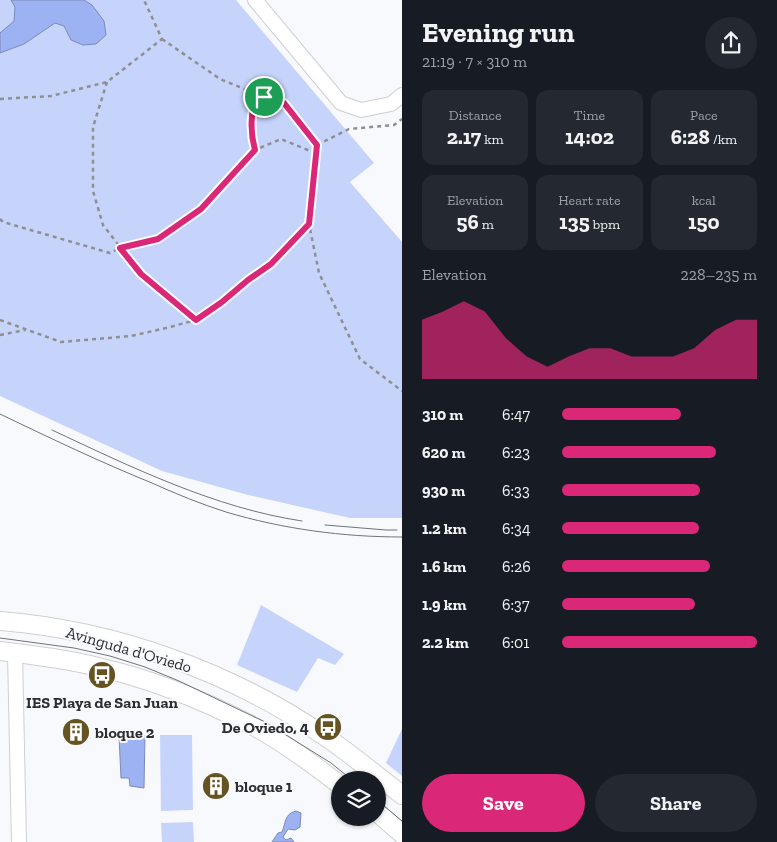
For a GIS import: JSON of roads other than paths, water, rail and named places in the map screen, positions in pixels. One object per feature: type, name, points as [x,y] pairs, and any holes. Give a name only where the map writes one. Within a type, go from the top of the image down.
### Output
[{"type":"street","points":[[255,0],[341,103],[361,110],[391,104],[402,95]]},
{"type":"street","name":"Avinguda d'Oviedo","points":[[0,621],[58,628],[98,636],[191,665],[266,700],[298,719],[344,750],[402,795]]},
{"type":"street","points":[[8,652],[19,842]]},
{"type":"street","name":"Avinguda d'Oviedo","points":[[8,652],[98,666],[192,697],[256,728],[307,760],[331,778]]},
{"type":"street","points":[[386,820],[402,834]]},
{"type":"tram line","points":[[0,414],[113,467],[189,499],[226,512],[269,523],[313,531],[335,534],[402,537]]},
{"type":"tram line","points":[[52,430],[143,472],[205,496],[270,515],[302,521]]},
{"type":"tram line","points":[[325,525],[397,530]]},
{"type":"tram line","points":[[0,638],[74,648],[110,656],[145,667],[265,722],[341,771]]},
{"type":"tram line","points":[[386,808],[402,821]]},
{"type":"place","name":"IES Playa de San Juan","points":[[102,675]]},
{"type":"place","name":"De Oviedo, 4","points":[[328,727]]},
{"type":"place","name":"bloque 2","points":[[76,732]]},
{"type":"place","name":"bloque 1","points":[[216,786]]}]
